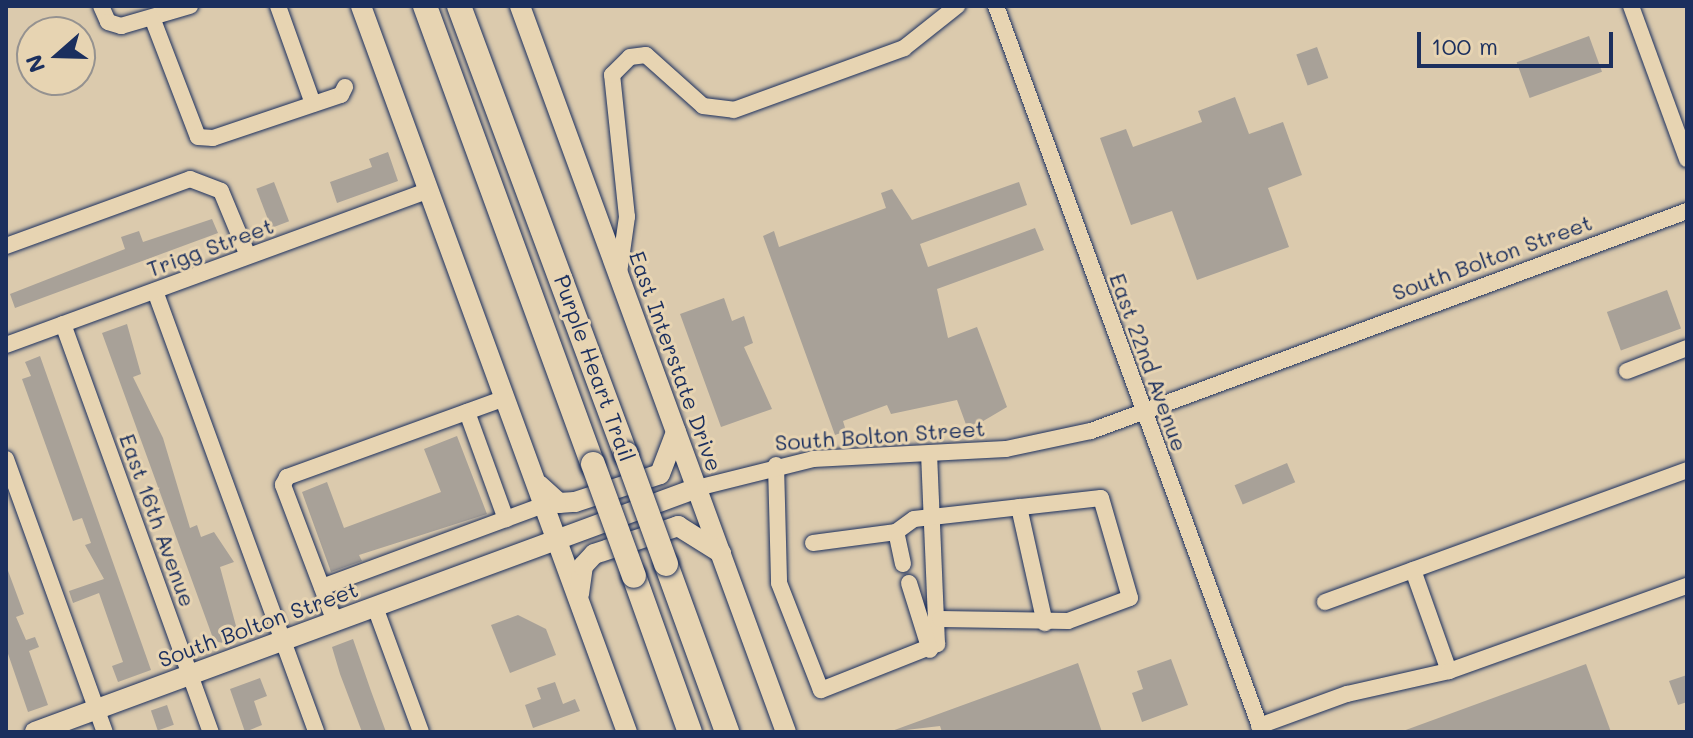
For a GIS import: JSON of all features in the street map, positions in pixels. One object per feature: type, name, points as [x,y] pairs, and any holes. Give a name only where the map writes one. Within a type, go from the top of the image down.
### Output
[{"type":"highway","name":"Purple Heart Trail","points":[[425,6],[690,732]]},
{"type":"highway","name":"Purple Heart Trail","points":[[459,6],[727,732]]},
{"type":"main road","points":[[361,6],[627,732]]},
{"type":"main road","name":"East Interstate Drive","points":[[520,6],[786,732]]},
{"type":"main road","points":[[536,482],[559,503],[575,502],[660,474],[676,431]]},
{"type":"main road","name":"South Bolton Street","points":[[35,732],[697,488]]},
{"type":"main road","points":[[579,600],[583,566],[594,554],[678,526],[721,553]]},
{"type":"street","points":[[101,6],[108,22],[121,26],[153,20],[190,6]]},
{"type":"street","points":[[278,6],[313,104]]},
{"type":"street","points":[[619,275],[627,217],[612,75],[630,57],[646,55],[703,106],[734,110],[904,48],[957,6]]},
{"type":"street","name":"East 22nd Avenue","points":[[996,6],[1261,729]]},
{"type":"street","points":[[1631,6],[1687,159]]},
{"type":"street","points":[[153,20],[198,137],[213,138],[313,104],[345,87]]},
{"type":"street","points":[[6,246],[190,179],[221,191],[248,256]]},
{"type":"street","name":"Trigg Street","points":[[6,345],[429,190]]},
{"type":"street","name":"South Bolton Street","points":[[697,488],[776,465],[1048,443],[1687,211]]},
{"type":"street","points":[[155,291],[316,732]]},
{"type":"street","name":"East 16th Avenue","points":[[63,324],[211,732]]},
{"type":"street","points":[[1627,371],[1687,348]]},
{"type":"street","points":[[335,622],[283,485],[287,477],[505,398]]},
{"type":"street","points":[[467,412],[506,519]]},
{"type":"street","points":[[929,454],[940,619],[930,650]]},
{"type":"street","points":[[6,459],[105,732]]},
{"type":"street","points":[[776,465],[779,583],[821,690],[930,650]]},
{"type":"street","points":[[1325,602],[1687,470]]},
{"type":"street","points":[[813,543],[896,532],[934,516],[1101,498],[1130,598],[1045,623],[940,619]]},
{"type":"street","points":[[322,587],[544,505]]},
{"type":"street","points":[[1019,507],[1045,623]]},
{"type":"street","points":[[896,532],[903,564]]},
{"type":"street","points":[[1413,570],[1449,671]]},
{"type":"street","points":[[909,583],[930,650]]},
{"type":"street","points":[[1261,729],[1347,694],[1449,671],[1687,586]]},
{"type":"street","points":[[375,607],[421,732]]},
{"type":"building","points":[[1589,36],[1602,72],[1530,98],[1517,62]]},
{"type":"building","points":[[1317,47],[1328,78],[1308,86],[1296,55]]},
{"type":"building","points":[[1235,97],[1249,134],[1283,122],[1302,175],[1268,188],[1289,247],[1197,280],[1172,211],[1131,225],[1100,138],[1126,129],[1133,147],[1202,122],[1198,111]]},
{"type":"building","points":[[388,152],[398,181],[337,203],[330,182],[372,167],[369,159]]},
{"type":"building","points":[[274,182],[289,221],[271,228],[256,189]]},
{"type":"building","points":[[1019,182],[1027,205],[920,244],[928,267],[1035,228],[1044,250],[937,289],[948,338],[977,327],[1007,407],[968,430],[957,400],[891,414],[887,405],[843,421],[846,431],[835,435],[763,236],[774,231],[779,247],[886,208],[881,193],[892,189],[912,220]]},
{"type":"building","points":[[212,219],[218,233],[15,308],[10,294],[125,249],[121,237],[139,231],[143,242]]},
{"type":"building","points":[[1667,290],[1681,329],[1621,350],[1607,312]]},
{"type":"building","points":[[724,298],[732,321],[744,316],[753,343],[744,347],[772,409],[721,427],[680,314]]},
{"type":"building","points":[[127,324],[141,374],[133,377],[163,438],[190,528],[197,525],[201,537],[214,532],[234,562],[220,567],[239,637],[223,643],[214,641],[102,333]]},
{"type":"building","points":[[40,356],[151,670],[118,682],[112,666],[123,662],[99,593],[73,603],[69,591],[104,579],[85,545],[91,543],[82,518],[73,521],[22,379],[31,376],[25,362]]},
{"type":"building","points":[[457,436],[487,514],[359,555],[362,561],[331,572],[302,492],[327,482],[344,528],[441,492],[424,449]]},
{"type":"building","points":[[1287,463],[1295,482],[1243,505],[1235,485]]},
{"type":"building","points":[[7,568],[24,614],[16,617],[26,640],[35,637],[39,647],[29,651],[48,705],[28,712],[6,648]]},
{"type":"building","points":[[518,615],[546,629],[556,655],[510,673],[491,625]]},
{"type":"building","points":[[353,639],[386,732],[362,732],[340,674],[332,647]]},
{"type":"building","points":[[1171,659],[1188,705],[1142,722],[1132,693],[1143,689],[1137,671]]},
{"type":"building","points":[[1078,663],[1102,732],[942,732],[940,726],[889,732]]},
{"type":"building","points":[[1586,664],[1611,732],[1403,732],[1403,731]]},
{"type":"building","points":[[1687,675],[1687,702],[1678,705],[1669,681]]},
{"type":"building","points":[[260,678],[267,696],[254,701],[262,725],[245,732],[230,689]]},
{"type":"building","points":[[555,682],[563,704],[575,699],[580,711],[533,728],[525,705],[541,699],[537,688]]},
{"type":"building","points":[[167,705],[174,725],[158,730],[151,711]]}]
